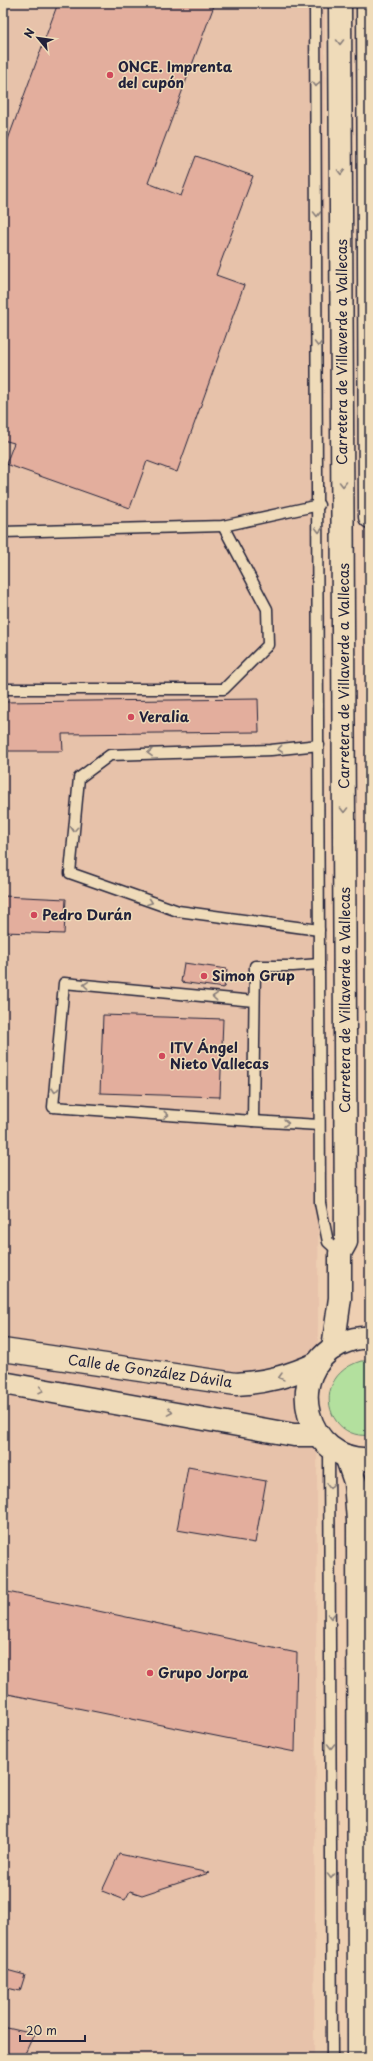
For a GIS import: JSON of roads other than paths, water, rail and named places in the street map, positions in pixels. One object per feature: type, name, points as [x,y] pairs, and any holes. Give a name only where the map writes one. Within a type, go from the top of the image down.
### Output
[{"type":"main road","name":"Carretera de Villaverde a Vallecas","points":[[333,1348],[340,1298],[340,1253],[346,1242],[340,3]]},
{"type":"main road","name":"Carretera de Villaverde a Vallecas","points":[[368,3],[370,517]]},
{"type":"main road","points":[[359,2058],[358,1521],[354,1482],[331,1446],[309,1418],[306,1399],[309,1380],[318,1363],[333,1348],[349,1340],[370,1338]]},
{"type":"main road","name":"Calle de González Dávila","points":[[3,1350],[236,1384],[270,1380],[290,1375],[318,1363]]},
{"type":"main road","points":[[3,1383],[294,1434],[331,1446],[362,1460],[370,1459]]},
{"type":"lane","points":[[315,3],[319,505],[319,1125],[322,1216],[328,1242],[340,1253]]},
{"type":"lane","points":[[3,532],[223,526],[319,505]]},
{"type":"lane","points":[[3,689],[224,689],[268,645],[267,609],[223,526]]},
{"type":"lane","points":[[319,745],[271,750],[110,755],[79,778],[70,873],[178,911],[319,930]]},
{"type":"lane","points":[[253,1121],[255,966],[319,964]]},
{"type":"lane","points":[[254,1001],[64,983],[53,1107],[319,1125]]},
{"type":"lane","points":[[331,1446],[332,2058]]},
{"type":"place","name":"ONCE. Imprenta del cupón","points":[[110,75]]},
{"type":"place","name":"Veralia","points":[[131,717]]},
{"type":"place","name":"Pedro Durán","points":[[34,915]]},
{"type":"place","name":"Simon Grup","points":[[204,976]]},
{"type":"place","name":"ITV Ángel Nieto Vallecas","points":[[162,1056]]},
{"type":"place","name":"Grupo Jorpa","points":[[150,1673]]}]
